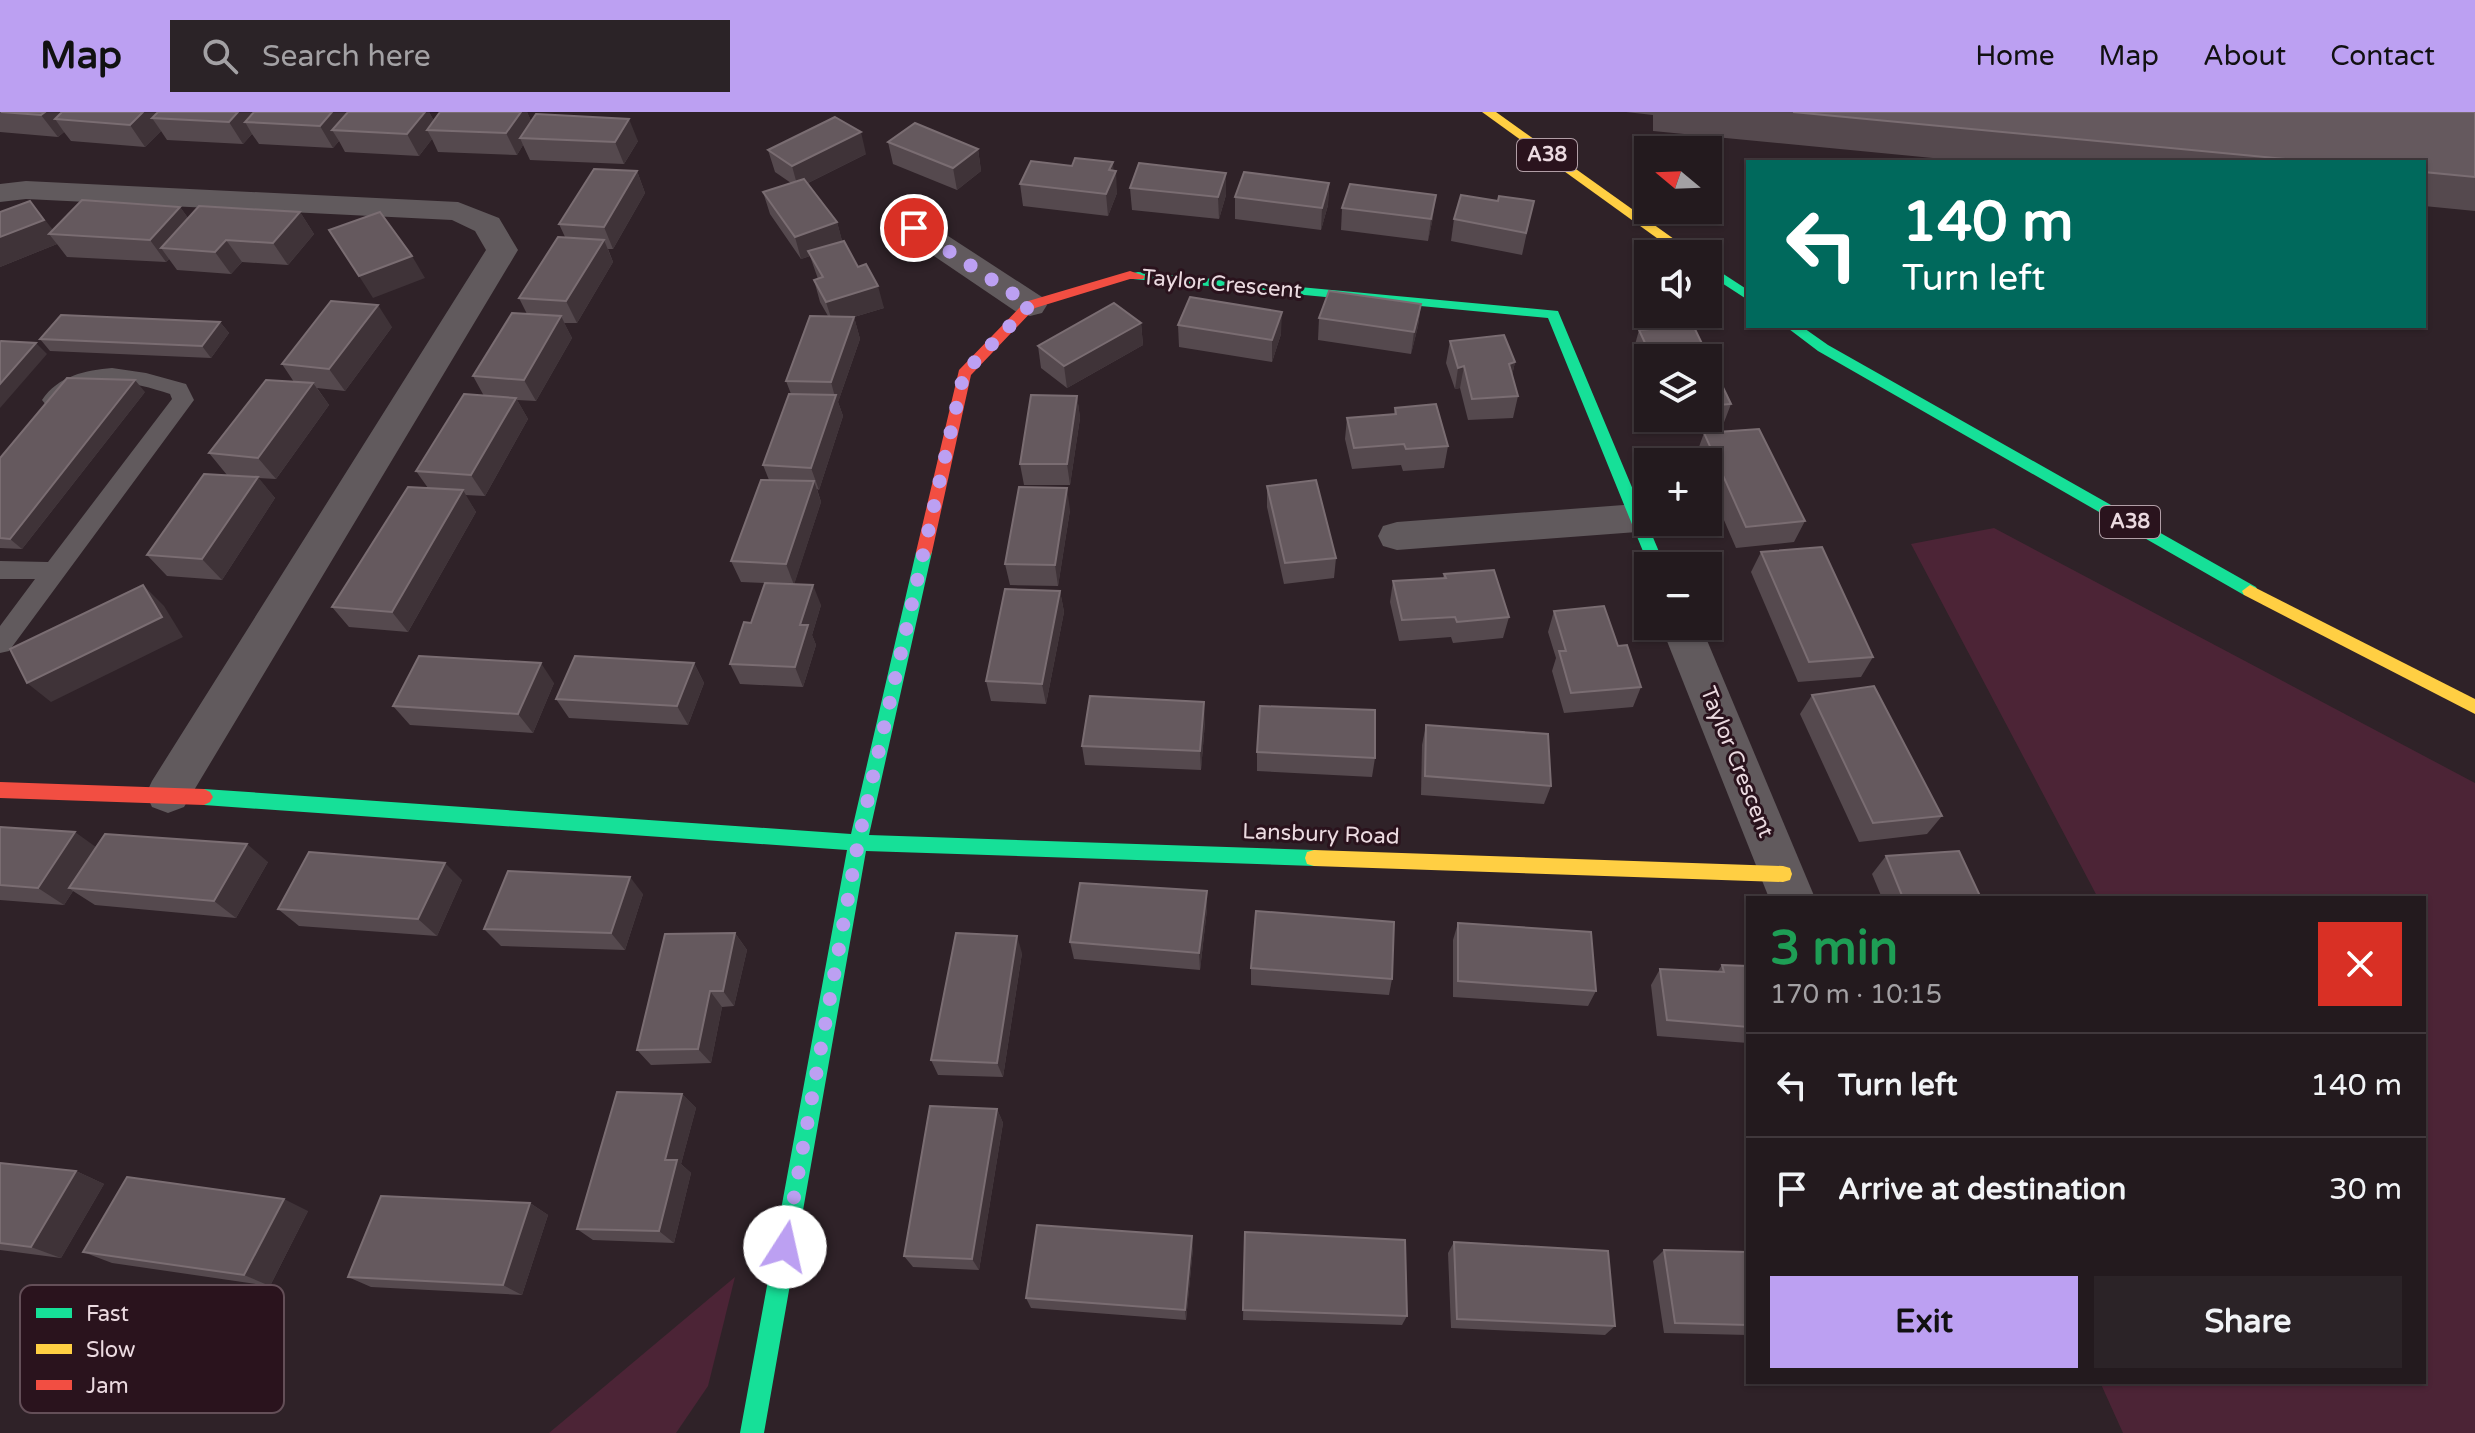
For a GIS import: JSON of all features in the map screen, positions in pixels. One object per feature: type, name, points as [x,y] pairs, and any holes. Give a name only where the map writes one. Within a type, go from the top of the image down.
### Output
[{"type":"main road","name":"A38","points":[[1491,115],[1668,240]]},
{"type":"main road","name":"Taylor Crescent","points":[[752,1433],[858,843],[964,373],[1030,305],[1130,275],[1553,314],[1634,511]]},
{"type":"main road","points":[[1722,278],[1746,295]]},
{"type":"main road","name":"A38","points":[[1795,328],[1837,356],[2293,615],[2475,707]]},
{"type":"main road","name":"Lansbury Road","points":[[0,790],[168,794],[858,843],[1787,886]]},
{"type":"street","points":[[0,193],[26,190],[458,211],[488,225],[502,250],[168,794]]},
{"type":"street","points":[[914,228],[1030,305]]},
{"type":"street","points":[[1397,536],[1634,518]]},
{"type":"street","name":"Taylor Crescent","points":[[1687,640],[1787,886]]},
{"type":"lane","points":[[0,644],[183,400],[179,389],[159,383],[89,375],[66,388],[38,418]]},
{"type":"lane","points":[[0,570],[55,571]]},
{"type":"shaded area","points":[[1994,528],[2475,783],[2475,1433],[2123,1433],[2101,1384],[2426,1384],[2426,896],[2097,896],[1911,544]]},
{"type":"shaded area","points":[[735,1277],[708,1386],[676,1433],[549,1433]]},
{"type":"building","points":[[1,112],[45,112],[41,115]]},
{"type":"building","points":[[62,112],[143,112],[130,125],[55,119]]},
{"type":"building","points":[[158,112],[238,112],[229,122],[152,118]]},
{"type":"building","points":[[254,112],[332,112],[320,126],[245,122]]},
{"type":"building","points":[[348,112],[425,112],[407,134],[332,130]]},
{"type":"building","points":[[440,112],[521,112],[506,133],[427,130]]},
{"type":"building","points":[[1793,112],[2475,112],[2475,177],[2426,172],[2426,160],[2295,160]]},
{"type":"building","points":[[536,114],[629,119],[615,142],[520,138]]},
{"type":"building","points":[[835,117],[861,132],[792,166],[768,150]]},
{"type":"building","points":[[915,123],[978,149],[953,168],[888,142]]},
{"type":"building","points":[[1075,158],[1113,162],[1109,170],[1116,171],[1106,194],[1020,184],[1031,161],[1072,166]]},
{"type":"building","points":[[1139,163],[1226,173],[1218,197],[1130,188]]},
{"type":"building","points":[[594,169],[637,171],[604,227],[559,224]]},
{"type":"building","points":[[1244,172],[1329,183],[1322,208],[1235,197]]},
{"type":"building","points":[[804,179],[837,222],[795,237],[763,192]]},
{"type":"building","points":[[1350,184],[1436,195],[1431,219],[1342,208]]},
{"type":"building","points":[[1461,195],[1498,201],[1499,196],[1534,201],[1526,233],[1454,219]]},
{"type":"building","points":[[82,200],[180,207],[150,240],[49,234]]},
{"type":"building","points":[[30,201],[44,220],[0,237],[0,212]]},
{"type":"building","points":[[199,206],[300,212],[273,243],[226,240],[215,252],[161,248]]},
{"type":"building","points":[[380,212],[412,256],[359,276],[329,230]]},
{"type":"building","points":[[558,237],[604,240],[566,301],[519,298]]},
{"type":"building","points":[[844,241],[858,267],[866,264],[878,286],[826,302],[814,280],[823,277],[808,251]]},
{"type":"building","points":[[1329,291],[1421,304],[1414,332],[1319,318]]},
{"type":"building","points":[[1190,297],[1282,312],[1272,340],[1178,325]]},
{"type":"building","points":[[331,301],[378,305],[329,369],[282,364]]},
{"type":"building","points":[[1114,303],[1141,323],[1064,366],[1038,346]]},
{"type":"building","points":[[512,313],[561,316],[524,380],[473,376]]},
{"type":"building","points":[[61,315],[220,322],[202,346],[40,339]]},
{"type":"building","points":[[810,316],[854,317],[831,382],[786,381]]},
{"type":"building","points":[[1694,328],[1702,344],[1646,344],[1639,330]]},
{"type":"building","points":[[1504,335],[1515,362],[1509,364],[1518,396],[1472,399],[1464,366],[1458,368],[1450,341]]},
{"type":"building","points":[[0,342],[36,343],[0,384]]},
{"type":"building","points":[[67,378],[135,380],[10,539],[0,538],[0,458]]},
{"type":"building","points":[[266,380],[313,383],[258,458],[209,453]]},
{"type":"building","points":[[1722,385],[1731,404],[1722,405]]},
{"type":"building","points":[[464,394],[516,398],[471,475],[416,471]]},
{"type":"building","points":[[789,394],[836,395],[811,468],[763,465]]},
{"type":"building","points":[[1031,395],[1077,396],[1067,464],[1020,464]]},
{"type":"building","points":[[1436,404],[1448,446],[1406,449],[1404,444],[1354,448],[1347,418],[1396,414],[1395,408]]},
{"type":"building","points":[[1759,429],[1805,521],[1746,527],[1722,473],[1722,448],[1711,448],[1704,433]]},
{"type":"building","points":[[204,474],[258,477],[202,559],[147,555]]},
{"type":"building","points":[[761,480],[814,481],[786,564],[731,561]]},
{"type":"building","points":[[1316,480],[1336,558],[1285,563],[1267,486]]},
{"type":"building","points":[[408,487],[463,490],[392,612],[332,607]]},
{"type":"building","points":[[1019,487],[1067,488],[1055,565],[1005,564]]},
{"type":"building","points":[[1822,547],[1873,657],[1809,662],[1761,552]]},
{"type":"building","points":[[1494,570],[1509,617],[1457,622],[1455,617],[1402,620],[1393,581],[1446,578],[1444,574]]},
{"type":"building","points":[[765,583],[813,585],[800,625],[808,625],[795,667],[730,664],[744,622],[751,623]]},
{"type":"building","points":[[143,585],[162,617],[27,683],[10,649]]},
{"type":"building","points":[[1005,589],[1060,591],[1042,684],[986,681]]},
{"type":"building","points":[[1604,606],[1618,646],[1627,645],[1641,687],[1571,693],[1559,651],[1566,651],[1554,611]]},
{"type":"building","points":[[419,656],[541,663],[518,714],[393,706]]},
{"type":"building","points":[[575,656],[694,663],[677,706],[556,699]]},
{"type":"building","points":[[1874,686],[1942,816],[1873,823],[1812,695]]},
{"type":"building","points":[[1090,696],[1204,702],[1200,751],[1082,746]]},
{"type":"building","points":[[1260,706],[1375,710],[1375,758],[1257,752]]},
{"type":"building","points":[[1426,725],[1548,734],[1551,786],[1425,776]]},
{"type":"building","points":[[0,827],[75,832],[38,888],[0,885]]},
{"type":"building","points":[[105,834],[247,844],[214,901],[69,888]]},
{"type":"building","points":[[1959,851],[1980,896],[1902,896],[1886,856]]},
{"type":"building","points":[[309,852],[445,863],[418,919],[278,909]]},
{"type":"building","points":[[508,871],[630,877],[611,933],[484,929]]},
{"type":"building","points":[[1080,883],[1207,891],[1199,953],[1070,942]]},
{"type":"building","points":[[1256,911],[1394,922],[1392,979],[1251,968]]},
{"type":"building","points":[[1458,923],[1591,932],[1596,991],[1458,981]]},
{"type":"building","points":[[735,933],[723,991],[710,991],[698,1049],[637,1050],[665,934]]},
{"type":"building","points":[[956,933],[1017,936],[997,1063],[931,1060]]},
{"type":"building","points":[[1722,965],[1746,966],[1746,1027],[1667,1020],[1660,969],[1724,972]]},
{"type":"building","points":[[617,1092],[682,1094],[665,1160],[677,1160],[659,1231],[577,1229]]},
{"type":"building","points":[[930,1106],[997,1109],[972,1259],[904,1256]]},
{"type":"building","points":[[0,1163],[76,1171],[31,1247],[0,1243]]},
{"type":"building","points":[[127,1177],[284,1199],[244,1275],[83,1252]]},
{"type":"building","points":[[381,1196],[530,1203],[503,1285],[348,1277]]},
{"type":"building","points":[[1037,1225],[1192,1236],[1185,1310],[1026,1298]]},
{"type":"building","points":[[1245,1232],[1405,1240],[1407,1316],[1243,1310]]},
{"type":"building","points":[[1454,1242],[1608,1251],[1615,1326],[1457,1319]]},
{"type":"building","points":[[1664,1250],[1746,1252],[1746,1325],[1675,1323]]},
{"type":"traffic: fast","points":[[1138,276],[1553,314],[1651,552]]},
{"type":"traffic: fast","points":[[1722,278],[1746,295]]},
{"type":"traffic: fast","points":[[1795,328],[1823,348],[2250,591]]},
{"type":"traffic: fast","points":[[752,1433],[858,843],[924,552]]},
{"type":"traffic: fast","points":[[204,797],[858,843],[1314,858]]},
{"type":"traffic: slow","points":[[1488,112],[1668,240]]},
{"type":"traffic: slow","points":[[2250,591],[2475,707]]},
{"type":"traffic: slow","points":[[1314,858],[1783,874]]},
{"type":"traffic: jam","points":[[924,552],[964,373],[1030,305],[1130,275],[1138,276]]},
{"type":"traffic: jam","points":[[0,790],[204,797]]},
{"type":"route","points":[[785,1247],[858,843],[964,373],[1030,305],[914,228]]}]
